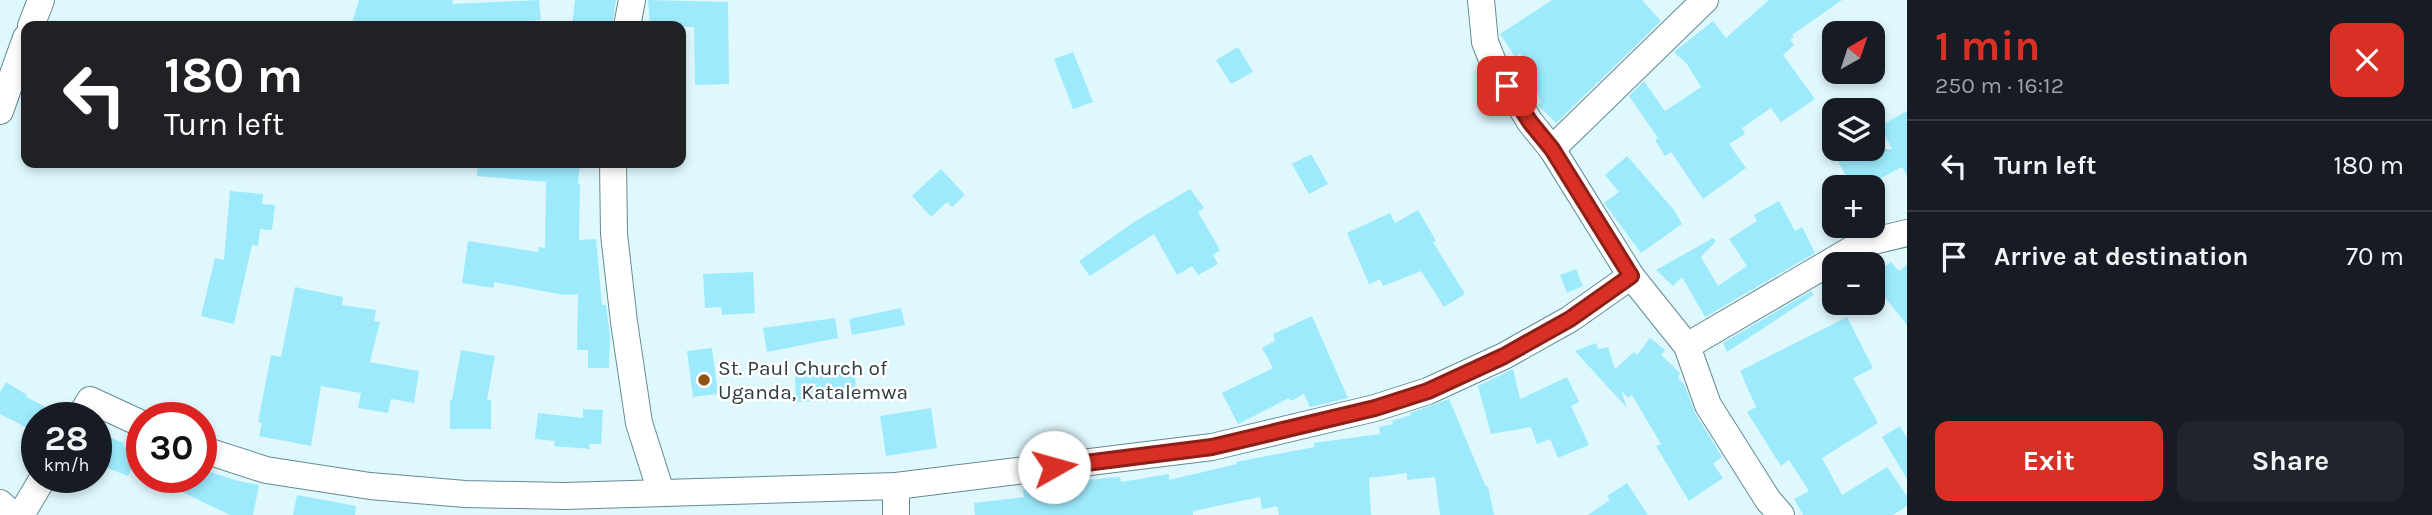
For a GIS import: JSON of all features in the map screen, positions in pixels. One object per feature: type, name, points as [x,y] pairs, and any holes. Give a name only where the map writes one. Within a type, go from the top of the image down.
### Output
[{"type":"street","points":[[33,21],[41,0]]},
{"type":"street","points":[[628,21],[632,0]]},
{"type":"street","points":[[1481,0],[1484,34],[1493,62],[1530,122],[1552,149],[1631,276],[1686,346],[1708,405],[1768,500],[1781,515]]},
{"type":"street","points":[[1552,149],[1705,0]]},
{"type":"street","points":[[0,111],[21,52]]},
{"type":"street","points":[[613,168],[614,234],[624,322],[639,423],[660,492]]},
{"type":"street","points":[[1686,346],[1861,244],[1907,233]]},
{"type":"street","points":[[217,454],[266,470],[370,486],[465,494],[564,496],[896,486],[1212,447],[1375,408],[1428,391],[1504,356],[1570,319],[1631,276]]},
{"type":"street","points":[[896,486],[896,515]]},
{"type":"street","points":[[21,515],[34,493]]},
{"type":"street","points":[[0,503],[13,515]]},
{"type":"building","points":[[359,0],[453,0],[452,4],[539,0],[541,20],[526,21],[353,21]]},
{"type":"building","points":[[575,0],[616,0],[613,21],[573,21]]},
{"type":"building","points":[[648,0],[728,2],[729,84],[695,85],[694,27],[686,27],[686,21],[650,21]]},
{"type":"building","points":[[1552,0],[1642,0],[1661,21],[1556,123],[1538,105],[1541,102],[1520,53],[1515,57],[1500,34]]},
{"type":"building","points":[[1769,0],[1842,0],[1792,35],[1794,37],[1790,40],[1794,45],[1783,55],[1815,99],[1781,122],[1771,108],[1742,128],[1745,134],[1729,144],[1746,168],[1703,199],[1671,152],[1665,156],[1655,140],[1658,138],[1629,96],[1644,81],[1665,111],[1701,87],[1687,64],[1674,52],[1713,21],[1726,38]]},
{"type":"building","points":[[1238,47],[1253,72],[1231,84],[1216,60]]},
{"type":"building","points":[[1073,52],[1093,102],[1073,109],[1054,59]]},
{"type":"building","points":[[1907,111],[1907,176],[1902,167],[1885,176],[1845,175],[1838,161],[1885,161],[1885,149],[1892,149],[1885,136],[1885,123]]},
{"type":"building","points":[[1311,154],[1328,184],[1309,194],[1292,164]]},
{"type":"building","points":[[1627,156],[1674,210],[1682,224],[1641,253],[1604,203],[1619,192],[1605,175]]},
{"type":"building","points":[[478,168],[580,168],[579,240],[596,239],[602,305],[606,305],[610,336],[609,368],[588,368],[588,350],[577,350],[578,294],[564,295],[494,282],[494,288],[462,283],[468,241],[538,252],[539,247],[545,248],[546,182],[477,176]]},
{"type":"building","points":[[941,169],[965,195],[952,207],[947,202],[931,217],[912,196]]},
{"type":"building","points":[[1190,189],[1204,208],[1198,212],[1220,250],[1213,255],[1218,264],[1198,275],[1192,266],[1177,275],[1154,234],[1090,276],[1079,261],[1134,222]]},
{"type":"building","points":[[230,191],[263,194],[262,204],[275,205],[272,230],[260,229],[258,246],[252,245],[234,324],[201,316],[215,258],[224,260]]},
{"type":"building","points":[[1779,201],[1795,231],[1802,227],[1815,253],[1705,317],[1682,277],[1673,286],[1656,270],[1713,238],[1716,241],[1701,257],[1718,286],[1747,266],[1729,239],[1757,221],[1754,215]]},
{"type":"building","points":[[1418,210],[1436,241],[1433,242],[1465,294],[1444,307],[1421,271],[1383,286],[1380,279],[1369,284],[1347,233],[1390,213],[1395,223]]},
{"type":"building","points":[[1891,262],[1899,271],[1907,265],[1907,325],[1885,297],[1885,266]]},
{"type":"building","points":[[1576,269],[1583,286],[1567,293],[1560,275]]},
{"type":"building","points":[[753,272],[755,313],[722,315],[721,307],[705,308],[703,274]]},
{"type":"building","points":[[295,287],[343,297],[342,305],[376,310],[374,321],[380,322],[370,362],[419,371],[414,403],[391,399],[388,413],[358,408],[361,393],[321,386],[311,446],[259,436],[262,423],[258,422],[271,355],[281,357]]},
{"type":"building","points":[[1811,291],[1814,295],[1727,352],[1723,343]]},
{"type":"building","points":[[901,308],[905,325],[852,335],[849,319]]},
{"type":"building","points":[[1312,316],[1348,398],[1310,407],[1304,394],[1291,401],[1289,398],[1238,424],[1222,393],[1273,368],[1262,348],[1275,341],[1273,334]]},
{"type":"building","points":[[1847,317],[1873,368],[1853,378],[1878,423],[1822,458],[1842,495],[1887,467],[1907,496],[1907,506],[1893,515],[1803,515],[1794,499],[1809,491],[1789,460],[1781,466],[1747,412],[1756,407],[1740,371]]},
{"type":"building","points":[[835,318],[838,338],[767,352],[763,328]]},
{"type":"building","points":[[1650,338],[1665,350],[1661,355],[1680,373],[1678,378],[1684,384],[1695,413],[1722,457],[1713,464],[1723,478],[1689,501],[1656,446],[1661,444],[1632,395],[1628,398],[1621,390],[1627,408],[1575,351],[1596,343],[1598,349],[1608,347],[1615,369],[1634,352],[1637,355]]},
{"type":"building","name":"St. Paul Church of Uganda, Katalemwa","points":[[712,348],[718,394],[693,397],[687,351]]},
{"type":"building","points":[[461,350],[495,356],[487,400],[491,400],[491,429],[450,429],[450,400]]},
{"type":"building","points":[[855,367],[856,400],[796,402],[795,370]]},
{"type":"building","points":[[1513,369],[1520,399],[1567,377],[1579,402],[1571,406],[1589,445],[1558,458],[1550,439],[1537,444],[1531,427],[1491,434],[1478,386]]},
{"type":"building","points":[[6,382],[36,402],[21,402],[21,425],[0,414],[0,392]]},
{"type":"building","points":[[1449,399],[1486,487],[1488,486],[1494,515],[1440,515],[1435,477],[1407,480],[1407,473],[1369,478],[1371,515],[1279,515],[1277,506],[1262,509],[1260,497],[1193,511],[1193,515],[975,515],[974,503],[1024,497],[1023,490],[1105,478],[1120,477],[1121,482],[1169,474],[1169,480],[1237,464],[1236,462],[1314,447],[1314,443],[1380,434],[1379,427],[1393,424],[1392,421]]},
{"type":"building","points":[[931,408],[937,448],[886,456],[880,416]]},
{"type":"building","points":[[583,409],[603,410],[601,444],[589,444],[590,449],[554,446],[555,441],[535,439],[538,413],[583,418]]},
{"type":"building","points":[[1900,426],[1907,438],[1907,479],[1882,437]]},
{"type":"building","points":[[112,438],[124,443],[123,446],[126,448],[126,475],[112,470]]},
{"type":"building","points":[[217,474],[259,485],[253,515],[230,515],[184,493],[217,493]]},
{"type":"building","points":[[1627,483],[1648,515],[1588,515],[1610,500],[1607,496]]},
{"type":"building","points":[[297,495],[356,506],[355,515],[293,515]]},
{"type":"place","name":"St. Paul Church of Uganda, Katalemwa","points":[[704,380]]},
{"type":"route","points":[[1054,467],[1212,447],[1375,408],[1428,391],[1504,356],[1570,319],[1631,276],[1552,149],[1530,122],[1507,86]]}]
